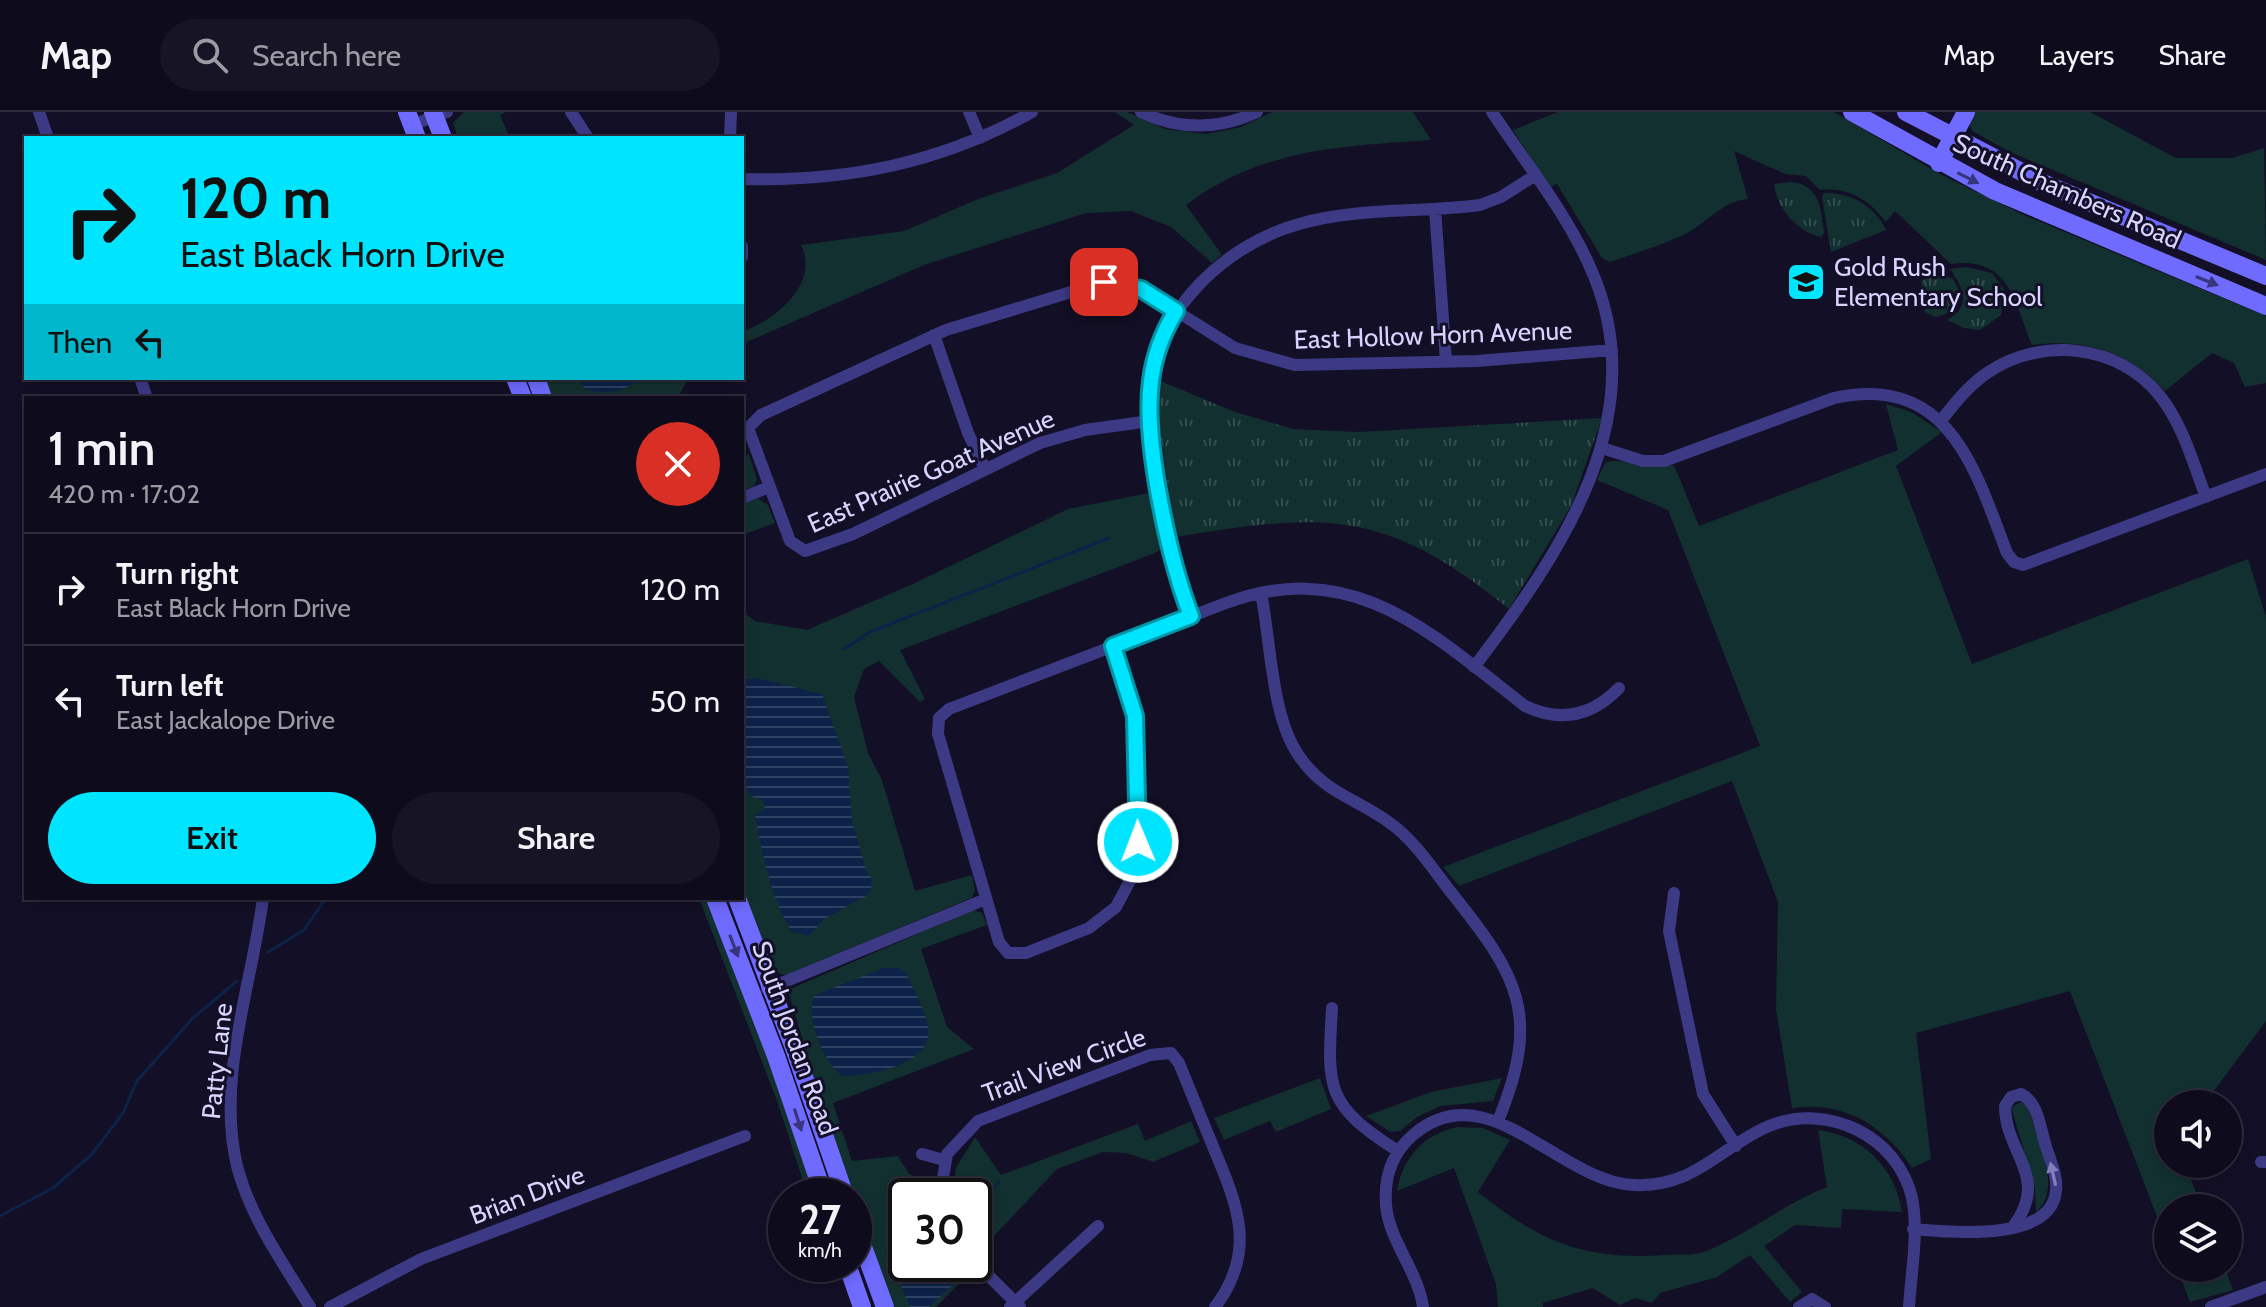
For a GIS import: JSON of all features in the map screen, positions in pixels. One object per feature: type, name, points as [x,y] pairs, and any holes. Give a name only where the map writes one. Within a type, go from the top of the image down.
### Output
[{"type":"main road","name":"South Chambers Road","points":[[1852,112],[1939,163],[2069,225],[2266,306]]},
{"type":"main road","name":"South Chambers Road","points":[[1906,112],[2053,188],[2266,276]]},
{"type":"main road","points":[[1939,163],[1966,112]]},
{"type":"main road","points":[[438,114],[443,136]]},
{"type":"main road","name":"South Jordan Road","points":[[716,900],[753,994],[818,1178]]},
{"type":"main road","name":"South Jordan Road","points":[[738,900],[839,1178]]},
{"type":"main road","points":[[872,1271],[885,1307]]},
{"type":"main road","points":[[853,1282],[862,1307]]},
{"type":"street","points":[[39,112],[47,136]]},
{"type":"street","points":[[571,112],[587,136]]},
{"type":"street","points":[[730,136],[731,112]]},
{"type":"street","points":[[969,112],[980,138]]},
{"type":"street","points":[[744,179],[807,179],[870,172],[918,160],[980,138],[1032,112]]},
{"type":"street","points":[[1141,112],[1166,122],[1199,126],[1222,124],[1257,112]]},
{"type":"street","points":[[1474,667],[1527,598],[1555,554],[1602,448],[1613,390],[1612,350],[1606,311],[1592,270],[1492,112]]},
{"type":"street","points":[[412,125],[438,114]]},
{"type":"street","points":[[1191,616],[1170,554],[1150,421],[1153,368],[1176,311],[1233,256],[1278,231],[1332,217],[1484,205],[1534,176]]},
{"type":"street","points":[[1435,209],[1446,361]]},
{"type":"street","name":"East Hollow Horn Avenue","points":[[769,487],[746,422],[934,335],[1003,310],[1104,282],[1141,289],[1235,348],[1286,364],[1316,366],[1446,361],[1612,350]]},
{"type":"street","points":[[934,335],[968,433],[985,469]]},
{"type":"street","points":[[1940,422],[1981,377],[2018,357],[2067,349],[2103,356],[2134,372],[2158,394],[2178,425],[2206,497]]},
{"type":"street","points":[[1602,448],[1643,461],[1664,461],[1825,401],[1853,395],[1901,400],[1940,422],[1969,456],[2016,569],[2266,474]]},
{"type":"street","name":"East Prairie Goat Avenue","points":[[769,487],[798,554],[844,538],[1060,436],[1150,421]]},
{"type":"street","points":[[744,497],[769,487]]},
{"type":"street","points":[[1113,646],[1135,716],[1138,853],[1132,877],[1116,907],[1089,928],[1005,958],[938,734],[934,716],[949,709],[1191,616],[1261,593],[1315,589],[1365,598],[1410,618],[1525,706],[1554,716],[1594,709],[1619,688]]},
{"type":"street","points":[[1261,593],[1278,708],[1295,750],[1327,788],[1396,828],[1493,944],[1516,992],[1520,1046],[1512,1087],[1498,1121]]},
{"type":"street","points":[[1674,893],[1669,931],[1703,1094],[1736,1146]]},
{"type":"street","points":[[753,994],[986,899]]},
{"type":"street","name":"Patty Lane","points":[[263,900],[236,1051],[232,1133],[237,1166],[249,1200],[310,1307]]},
{"type":"street","points":[[1332,1008],[1329,1061],[1336,1094],[1353,1119],[1398,1151]]},
{"type":"street","name":"Trail View Circle","points":[[944,1160],[965,1131],[984,1117],[1150,1055],[1172,1051],[1239,1215],[1238,1258],[1217,1306]]},
{"type":"street","points":[[1913,1229],[1975,1232],[2013,1227],[2045,1214],[2054,1201],[2057,1186],[2034,1107],[2021,1094],[2011,1097],[2005,1106],[2029,1193],[2026,1211],[2013,1227]]},
{"type":"street","points":[[1423,1307],[1387,1213],[1386,1186],[1398,1151],[1418,1130],[1444,1117],[1468,1114],[1498,1121],[1581,1172],[1632,1185],[1662,1183],[1689,1175],[1769,1126],[1798,1119],[1830,1120],[1856,1129],[1880,1145],[1902,1174],[1912,1198],[1909,1307]]},
{"type":"street","name":"Brian Drive","points":[[330,1307],[421,1259],[745,1136]]},
{"type":"street","points":[[922,1154],[944,1160],[942,1178]]},
{"type":"street","points":[[992,1280],[1015,1305],[1098,1226]]},
{"type":"street","points":[[2211,1307],[2266,1287]]},
{"type":"street","points":[[1799,1307],[1812,1299],[1825,1307]]},
{"type":"green space","points":[[464,112],[506,112],[500,115],[509,136],[457,136],[453,123]]},
{"type":"green space","points":[[1115,112],[1127,112],[1165,129],[1206,134],[1241,127],[1272,112],[1413,112],[1431,140],[1334,148],[1303,154],[1273,161],[1214,186],[1186,205],[1222,255],[1212,263],[1171,227],[1131,211],[1086,213],[924,265],[744,343],[744,331],[768,319],[791,299],[799,287],[805,259],[801,245],[904,231],[978,199],[1057,173],[1134,125]]},
{"type":"green space","points":[[1558,112],[1834,112],[1940,174],[2024,215],[2266,316],[2266,383],[2245,387],[2234,363],[2212,353],[2165,391],[2136,366],[2104,350],[2070,344],[2032,345],[2007,285],[1986,267],[1971,263],[1951,264],[1895,211],[1886,222],[1873,207],[1858,197],[1840,191],[1820,190],[1806,176],[1785,174],[1734,151],[1748,199],[1731,203],[1678,237],[1610,262],[1602,258],[1557,184],[1550,187],[1513,130]]},
{"type":"green space","points":[[1973,112],[2090,112],[2176,158],[2232,158],[2264,148],[2266,260],[2010,152],[1972,131],[1969,123]]},
{"type":"green space","points":[[1791,182],[1808,188],[1817,200],[1824,233],[1821,237],[1796,224],[1779,202],[1774,184]]},
{"type":"green space","points":[[1824,193],[1843,195],[1861,202],[1875,214],[1886,230],[1831,252],[1822,197]]},
{"type":"green space","points":[[1966,267],[1992,273],[2005,291],[2001,315],[1980,330],[1964,328],[1947,320],[1963,302],[1962,290],[1950,269]]},
{"type":"green space","points":[[1939,273],[1953,279],[1960,293],[1951,312],[1936,317],[1925,312],[1921,281]]},
{"type":"green space","points":[[544,380],[687,380],[679,396],[550,396]]},
{"type":"green space","points":[[1158,380],[1235,412],[1293,429],[1359,432],[1602,418],[1571,506],[1509,609],[1466,576],[1426,552],[1389,536],[1352,526],[1315,522],[1274,524],[1175,537],[1157,409]]},
{"type":"green space","points":[[1886,404],[1911,412],[1942,432],[1896,466],[1972,664],[2248,559],[2266,617],[2266,1021],[2214,1090],[2154,1090],[2154,1178],[2190,1178],[2197,1194],[2154,1194],[2154,1209],[2070,991],[1916,1033],[1931,1159],[1912,1168],[1889,1140],[1861,1120],[1829,1109],[1792,1108],[1776,1009],[1778,902],[1732,781],[1459,886],[1443,867],[1760,746],[1668,510],[1597,480],[1605,463],[1620,461],[1674,465],[1699,526],[1898,450]]},
{"type":"green space","points":[[749,454],[757,479],[754,486],[744,490],[744,456]]},
{"type":"green space","points":[[1154,492],[1162,548],[900,650],[925,699],[920,702],[879,661],[864,669],[854,697],[868,753],[882,780],[915,891],[972,875],[975,891],[971,898],[791,973],[783,975],[774,971],[744,896],[744,613],[755,621],[807,630],[915,583],[1068,509]]},
{"type":"green space","points":[[757,498],[768,505],[775,523],[744,534],[744,503]]},
{"type":"green space","points":[[700,900],[709,900],[755,1019],[811,1178],[802,1178],[777,1101]]},
{"type":"green space","points":[[973,910],[982,913],[987,925],[921,949],[947,1027],[974,1049],[833,1103],[852,1161],[898,1156],[909,1174],[920,1178],[888,1178],[888,1282],[961,1282],[936,1307],[893,1307],[872,1248],[872,1178],[847,1178],[822,1106],[788,990]]},
{"type":"green space","points":[[1320,1078],[1331,1109],[1276,1132],[1270,1121],[1224,1140],[1214,1118]]},
{"type":"green space","points":[[1502,1078],[1493,1101],[1441,1106],[1417,1117],[1400,1131],[1391,1132],[1366,1116],[1431,1092]]},
{"type":"green space","points":[[2023,1101],[2028,1107],[2048,1176],[2044,1202],[2036,1212],[2035,1188],[2011,1107]]},
{"type":"green space","points":[[1191,1121],[1200,1142],[1153,1162],[1126,1153],[1103,1152],[1057,1169],[992,1238],[992,1178],[955,1178],[956,1168],[975,1137],[1001,1175],[1138,1124],[1145,1141]]},
{"type":"green space","points":[[1457,1127],[1483,1128],[1510,1140],[1478,1192],[1543,1235],[1586,1251],[1636,1256],[1686,1254],[1702,1253],[1722,1244],[1827,1187],[1818,1130],[1849,1139],[1874,1156],[1893,1181],[1902,1212],[1842,1209],[1841,1228],[1795,1225],[1764,1246],[1802,1292],[1790,1302],[1750,1255],[1717,1277],[1660,1293],[1652,1303],[1635,1298],[1620,1305],[1593,1288],[1543,1303],[1543,1307],[1498,1307],[1496,1284],[1454,1168],[1397,1191],[1404,1168],[1416,1149],[1434,1136]]},
{"type":"green space","points":[[2182,1282],[2230,1282],[2233,1290],[2190,1302]]},
{"type":"water","points":[[578,380],[638,380],[615,391],[586,390]]},
{"type":"water","points":[[757,678],[822,694],[848,767],[852,821],[867,872],[872,879],[871,890],[866,896],[824,919],[809,936],[792,932],[778,905],[764,860],[755,815],[765,809],[763,801],[749,795],[744,779],[744,680]]},
{"type":"water","points":[[884,968],[900,968],[906,973],[927,1022],[928,1037],[924,1047],[905,1062],[865,1074],[842,1076],[829,1061],[814,1026],[812,1004],[815,995]]},
{"type":"water","points":[[899,1282],[953,1282],[929,1307],[910,1307]]},
{"type":"waterway","points":[[844,649],[870,632],[1109,538]]},
{"type":"waterway","points":[[268,952],[304,930],[325,900]]},
{"type":"waterway","points":[[0,1216],[53,1188],[92,1154],[123,1113],[137,1081],[192,1019],[237,981]]},
{"type":"waterway","points":[[992,1190],[999,1182]]},
{"type":"place","name":"Gold Rush Elementary School","points":[[1806,282]]},
{"type":"route","points":[[1104,282],[1125,283],[1141,289],[1176,311],[1161,340],[1153,368],[1150,421],[1170,554],[1191,616],[1113,646],[1135,716],[1138,842]]}]
